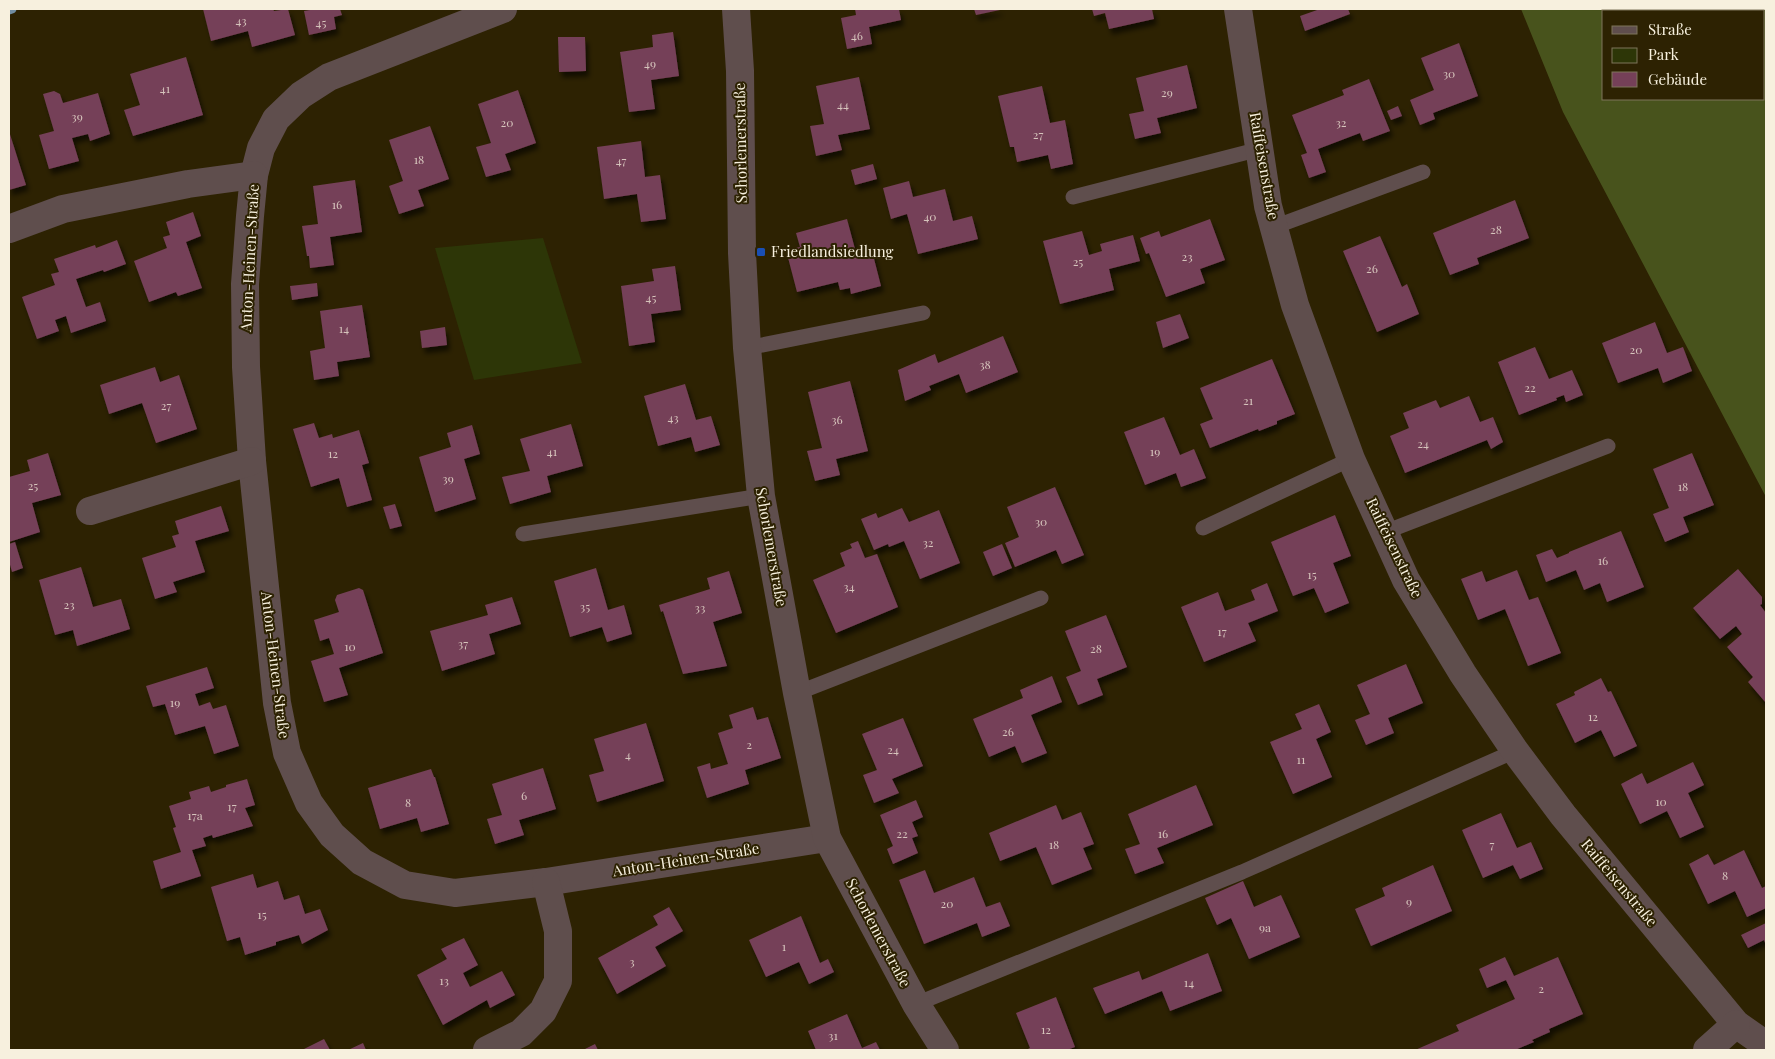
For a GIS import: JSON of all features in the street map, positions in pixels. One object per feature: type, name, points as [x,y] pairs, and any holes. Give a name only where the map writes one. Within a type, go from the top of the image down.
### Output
[{"type":"street","name":"Anton-Heinen-Straße","points":[[504,9],[329,76],[300,96],[276,119],[261,148],[254,175],[245,284],[246,367],[252,461],[277,703],[287,753],[309,803],[332,835],[362,862],[405,885],[455,893],[546,882],[827,838]]},
{"type":"street","name":"Schorlemerstraße","points":[[736,9],[740,71],[742,253],[747,348],[761,496],[827,838],[916,1004],[945,1050]]},
{"type":"street","name":"Raiffeisenstraße","points":[[1238,9],[1268,206],[1295,305],[1351,459],[1406,580],[1463,674],[1515,751],[1563,815],[1736,1024],[1766,1045]]},
{"type":"street","name":"Anton-Heinen-Straße","points":[[9,228],[63,209],[188,184],[254,175]]},
{"type":"street","points":[[90,510],[252,461]]},
{"type":"street","points":[[486,1050],[521,1033],[543,1011],[558,981],[558,931],[546,882]]},
{"type":"street","points":[[1707,1050],[1736,1024]]},
{"type":"lane","points":[[1073,197],[1260,149]]},
{"type":"lane","points":[[1274,227],[1423,172]]},
{"type":"lane","points":[[747,348],[923,313]]},
{"type":"lane","points":[[1385,532],[1608,446]]},
{"type":"lane","points":[[1203,528],[1351,459]]},
{"type":"lane","points":[[522,534],[761,496]]},
{"type":"lane","points":[[798,693],[1041,598]]},
{"type":"lane","points":[[916,1004],[1242,872],[1515,751]]},
{"type":"green space","points":[[1521,9],[1766,9],[1766,497],[1563,112]]},
{"type":"green space","points":[[543,238],[582,363],[474,380],[435,248]]},
{"type":"building","points":[[203,9],[273,9],[274,11],[288,9],[295,35],[252,47],[248,31],[211,41]]},
{"type":"building","points":[[340,9],[342,15],[334,17],[336,29],[309,35],[304,11]]},
{"type":"building","points":[[855,9],[899,9],[901,20],[869,27],[872,44],[847,49],[841,18],[856,15]]},
{"type":"building","points":[[974,9],[1000,9],[1000,10],[976,15]]},
{"type":"building","points":[[1092,9],[1152,9],[1154,19],[1109,29],[1105,13],[1094,16]]},
{"type":"building","points":[[1320,9],[1348,9],[1350,14],[1305,31],[1300,16]]},
{"type":"building","points":[[673,32],[679,76],[651,80],[655,109],[629,112],[620,52],[653,47],[652,35]]},
{"type":"building","points":[[558,37],[585,37],[586,71],[559,72]]},
{"type":"building","points":[[1459,43],[1478,96],[1433,113],[1435,119],[1420,125],[1410,100],[1434,90],[1421,58]]},
{"type":"building","points":[[186,57],[203,115],[133,136],[124,110],[140,105],[130,74]]},
{"type":"building","points":[[1187,65],[1197,108],[1157,118],[1161,133],[1135,139],[1129,114],[1144,111],[1136,78]]},
{"type":"building","points":[[859,77],[870,129],[838,135],[842,150],[816,156],[810,126],[824,124],[816,86]]},
{"type":"building","points":[[1369,79],[1390,131],[1363,141],[1360,133],[1318,149],[1326,172],[1309,178],[1301,155],[1307,153],[1292,115],[1344,95],[1342,90]]},
{"type":"building","points":[[1042,86],[1050,123],[1065,120],[1073,164],[1051,169],[1048,155],[1017,162],[1014,147],[1010,147],[998,96]]},
{"type":"building","points":[[518,90],[536,143],[505,154],[511,170],[486,177],[476,147],[491,143],[478,104]]},
{"type":"building","points":[[54,91],[60,94],[63,103],[98,93],[110,134],[90,141],[88,134],[72,138],[79,161],[49,169],[39,135],[54,131],[43,94]]},
{"type":"building","points":[[1398,106],[1402,116],[1391,120],[1387,111]]},
{"type":"building","points":[[430,126],[449,179],[418,190],[424,206],[399,214],[389,186],[403,181],[389,140]]},
{"type":"building","points":[[9,131],[26,185],[9,190]]},
{"type":"building","points":[[641,141],[645,177],[660,175],[666,219],[641,222],[637,194],[604,199],[597,147]]},
{"type":"building","points":[[873,164],[877,179],[855,185],[851,170]]},
{"type":"building","points":[[355,180],[362,232],[330,237],[334,265],[310,268],[302,226],[318,224],[313,186]]},
{"type":"building","points":[[909,181],[913,197],[945,189],[953,221],[972,216],[978,239],[918,254],[907,214],[891,219],[883,188]]},
{"type":"building","points":[[1515,200],[1529,238],[1477,258],[1479,264],[1450,275],[1433,233]]},
{"type":"building","points":[[193,212],[201,236],[186,242],[202,288],[178,296],[176,292],[149,302],[134,261],[167,248],[163,237],[170,235],[166,222]]},
{"type":"building","points":[[847,219],[855,249],[857,251],[871,247],[881,286],[851,294],[850,288],[840,290],[838,282],[797,292],[786,250],[800,247],[796,233]]},
{"type":"building","points":[[1210,219],[1225,260],[1200,269],[1205,283],[1166,297],[1149,253],[1146,254],[1140,238],[1159,231],[1161,237]]},
{"type":"building","points":[[1082,231],[1089,255],[1102,251],[1100,244],[1133,235],[1140,261],[1109,269],[1114,290],[1060,304],[1043,241]]},
{"type":"building","points":[[1380,236],[1402,287],[1407,284],[1419,314],[1377,332],[1343,251]]},
{"type":"building","points":[[117,240],[126,264],[76,279],[86,307],[100,302],[106,321],[71,333],[66,316],[55,320],[59,331],[37,339],[22,297],[55,285],[51,274],[59,272],[54,259],[95,245],[96,248]]},
{"type":"building","points":[[675,266],[681,310],[651,314],[655,342],[629,346],[621,286],[654,281],[652,269]]},
{"type":"building","points":[[317,283],[318,296],[292,300],[290,286]]},
{"type":"building","points":[[362,305],[370,357],[337,362],[339,376],[314,380],[310,351],[325,348],[320,311]]},
{"type":"building","points":[[1180,314],[1189,338],[1163,348],[1156,322]]},
{"type":"building","points":[[1655,322],[1667,353],[1683,347],[1692,371],[1663,383],[1658,368],[1618,383],[1602,343]]},
{"type":"building","points":[[445,327],[447,345],[422,348],[420,331]]},
{"type":"building","points":[[1003,336],[1018,372],[966,393],[959,374],[929,386],[931,390],[905,401],[898,370],[935,354],[938,363]]},
{"type":"building","points":[[1535,347],[1549,379],[1572,370],[1583,395],[1566,402],[1564,395],[1556,398],[1557,400],[1519,415],[1498,362]]},
{"type":"building","points":[[1272,359],[1295,414],[1277,421],[1277,424],[1259,431],[1258,429],[1210,448],[1200,424],[1213,419],[1200,388]]},
{"type":"building","points":[[155,367],[160,382],[179,375],[197,429],[156,443],[142,403],[109,414],[100,385]]},
{"type":"building","points":[[850,381],[868,451],[836,459],[840,475],[815,481],[807,451],[822,448],[808,392]]},
{"type":"building","points":[[685,384],[696,420],[711,416],[720,445],[695,452],[691,437],[658,446],[644,396]]},
{"type":"building","points":[[1469,396],[1480,422],[1493,417],[1503,442],[1491,449],[1487,440],[1405,473],[1390,436],[1409,428],[1403,413],[1436,400],[1440,408]]},
{"type":"building","points":[[1164,417],[1180,455],[1194,449],[1206,478],[1181,487],[1176,473],[1145,485],[1124,432]]},
{"type":"building","points":[[314,423],[319,438],[332,434],[333,438],[359,430],[369,463],[362,465],[372,500],[347,507],[339,478],[311,487],[293,429]]},
{"type":"building","points":[[571,424],[583,466],[547,476],[551,492],[510,504],[502,477],[530,471],[520,439]]},
{"type":"building","points":[[472,425],[480,454],[464,459],[476,499],[435,512],[419,457],[451,447],[447,433]]},
{"type":"building","points":[[48,453],[61,495],[32,503],[40,532],[9,542],[9,477],[30,471],[27,460]]},
{"type":"building","points":[[1692,453],[1714,505],[1683,517],[1689,532],[1665,542],[1653,514],[1669,508],[1653,469]]},
{"type":"building","points":[[1055,487],[1084,555],[1062,564],[1056,550],[1015,567],[1005,543],[1019,537],[1007,507]]},
{"type":"building","points":[[395,504],[402,526],[390,529],[383,507]]},
{"type":"building","points":[[221,506],[229,531],[195,541],[205,572],[173,582],[177,592],[155,599],[142,558],[176,547],[172,536],[179,534],[175,521]]},
{"type":"building","points":[[902,508],[909,522],[939,510],[960,563],[920,579],[904,541],[889,547],[888,544],[874,550],[861,519],[876,513],[878,518]]},
{"type":"building","points":[[1335,515],[1351,556],[1333,563],[1349,603],[1325,613],[1314,588],[1293,596],[1271,542]]},
{"type":"building","points":[[1621,531],[1644,587],[1607,602],[1600,583],[1584,590],[1576,570],[1546,582],[1536,555],[1552,549],[1557,558]]},
{"type":"building","points":[[858,541],[865,558],[877,554],[898,607],[836,633],[813,580],[845,566],[840,553],[852,548],[850,544]]},
{"type":"building","points":[[15,542],[23,568],[12,572],[9,561],[9,544]]},
{"type":"building","points":[[1002,544],[1012,568],[993,576],[983,552]]},
{"type":"building","points":[[81,567],[93,607],[121,599],[130,629],[77,646],[73,630],[55,635],[39,580]]},
{"type":"building","points":[[596,568],[608,610],[624,605],[632,634],[607,642],[602,627],[570,637],[554,581]]},
{"type":"building","points":[[1738,569],[1762,597],[1762,604],[1760,605],[1766,613],[1766,703],[1748,682],[1753,677],[1727,647],[1742,634],[1736,626],[1720,639],[1693,608]]},
{"type":"building","points":[[1517,570],[1529,600],[1538,597],[1561,653],[1528,666],[1505,609],[1478,620],[1461,579],[1482,571],[1486,582]]},
{"type":"building","points":[[729,571],[742,613],[713,622],[727,666],[683,674],[663,611],[661,612],[659,605],[710,589],[707,578]]},
{"type":"building","points":[[1267,583],[1278,611],[1248,623],[1256,641],[1204,662],[1181,607],[1218,592],[1225,611],[1255,600],[1251,590]]},
{"type":"building","points":[[359,588],[363,590],[383,653],[339,668],[348,695],[324,702],[311,661],[334,654],[329,638],[320,641],[314,620],[339,612],[335,600],[337,595]]},
{"type":"building","points":[[512,597],[521,624],[489,634],[495,654],[442,671],[430,631],[488,615],[485,605]]},
{"type":"building","points":[[1106,615],[1127,667],[1097,679],[1103,695],[1078,705],[1066,677],[1081,671],[1065,631]]},
{"type":"building","points":[[1406,664],[1423,703],[1388,718],[1394,733],[1366,745],[1355,720],[1370,714],[1357,685]]},
{"type":"building","points":[[207,667],[214,688],[195,694],[199,706],[210,702],[213,709],[226,705],[239,746],[214,754],[205,726],[175,735],[165,704],[153,707],[146,686]]},
{"type":"building","points":[[1052,676],[1062,702],[1031,715],[1047,753],[1022,763],[1015,746],[989,757],[973,719],[1023,698],[1020,690]]},
{"type":"building","points":[[1601,678],[1608,692],[1611,691],[1637,746],[1614,757],[1601,730],[1575,743],[1556,704],[1575,695],[1574,692]]},
{"type":"building","points":[[1319,704],[1331,732],[1316,739],[1332,777],[1293,794],[1270,742],[1302,729],[1295,714]]},
{"type":"building","points":[[753,707],[757,720],[768,717],[781,758],[745,770],[749,784],[707,798],[697,767],[710,763],[711,769],[728,764],[718,733],[733,728],[729,715]]},
{"type":"building","points":[[903,718],[923,766],[892,779],[899,793],[874,803],[863,775],[877,770],[862,734]]},
{"type":"building","points":[[646,723],[664,781],[597,802],[589,775],[604,771],[594,739]]},
{"type":"building","points":[[1693,762],[1704,785],[1688,793],[1704,827],[1680,838],[1667,811],[1640,824],[1621,784],[1642,773],[1647,784]]},
{"type":"building","points":[[543,768],[556,809],[519,820],[524,835],[495,844],[487,819],[502,815],[492,784]]},
{"type":"building","points":[[431,769],[449,824],[421,832],[417,818],[380,829],[368,788]]},
{"type":"building","points":[[247,779],[255,805],[245,808],[253,826],[213,838],[212,835],[203,838],[206,846],[192,850],[201,876],[161,889],[153,861],[181,852],[173,828],[176,827],[169,806],[191,799],[189,792],[209,786],[211,792]]},
{"type":"building","points":[[1196,785],[1213,825],[1157,848],[1164,863],[1135,874],[1125,849],[1140,844],[1128,814]]},
{"type":"building","points":[[916,800],[923,817],[912,822],[918,836],[912,838],[918,853],[893,864],[887,849],[893,846],[880,815]]},
{"type":"building","points":[[1056,805],[1062,820],[1081,812],[1094,844],[1083,848],[1092,869],[1052,885],[1036,847],[1000,861],[989,833]]},
{"type":"building","points":[[1501,813],[1517,848],[1531,842],[1543,869],[1520,879],[1513,865],[1483,878],[1462,830]]},
{"type":"building","points":[[1744,850],[1762,888],[1766,886],[1766,908],[1747,917],[1735,891],[1708,904],[1689,864],[1708,854],[1714,865]]},
{"type":"building","points":[[1433,865],[1452,911],[1371,946],[1355,909],[1385,896],[1382,888]]},
{"type":"building","points":[[925,870],[934,893],[974,877],[986,907],[1000,902],[1010,926],[982,937],[977,923],[924,944],[899,880]]},
{"type":"building","points":[[253,874],[257,888],[278,881],[284,900],[299,895],[305,914],[320,909],[328,930],[302,944],[299,935],[245,955],[240,937],[227,941],[211,887]]},
{"type":"building","points":[[1243,881],[1254,907],[1281,895],[1300,937],[1249,959],[1231,918],[1217,925],[1205,898]]},
{"type":"building","points":[[669,907],[683,931],[655,947],[666,966],[617,994],[598,958],[658,925],[653,916]]},
{"type":"building","points":[[801,916],[820,963],[828,959],[834,972],[809,984],[799,962],[766,977],[749,940]]},
{"type":"building","points":[[1766,923],[1766,945],[1764,940],[1748,948],[1741,935]]},
{"type":"building","points":[[464,938],[478,965],[463,973],[470,987],[502,971],[515,995],[490,1008],[487,1000],[443,1025],[417,975],[447,959],[441,949]]},
{"type":"building","points":[[1208,953],[1222,991],[1170,1011],[1162,991],[1105,1014],[1093,988],[1139,971],[1142,980]]},
{"type":"building","points":[[1505,957],[1514,976],[1558,957],[1583,1014],[1549,1029],[1550,1032],[1532,1040],[1534,1042],[1515,1050],[1415,1050],[1459,1031],[1456,1025],[1515,999],[1506,980],[1487,988],[1479,969]]},
{"type":"building","points":[[1056,997],[1075,1047],[1067,1050],[1026,1050],[1030,1048],[1016,1013]]},
{"type":"building","points":[[847,1014],[862,1048],[876,1042],[880,1050],[816,1050],[808,1031]]},
{"type":"building","points":[[324,1039],[330,1050],[302,1050]]},
{"type":"building","points":[[363,1043],[366,1050],[348,1050]]},
{"type":"building","points":[[595,1044],[598,1050],[583,1050]]},
{"type":"place","name":"Friedlandsiedlung","points":[[761,252]]}]
